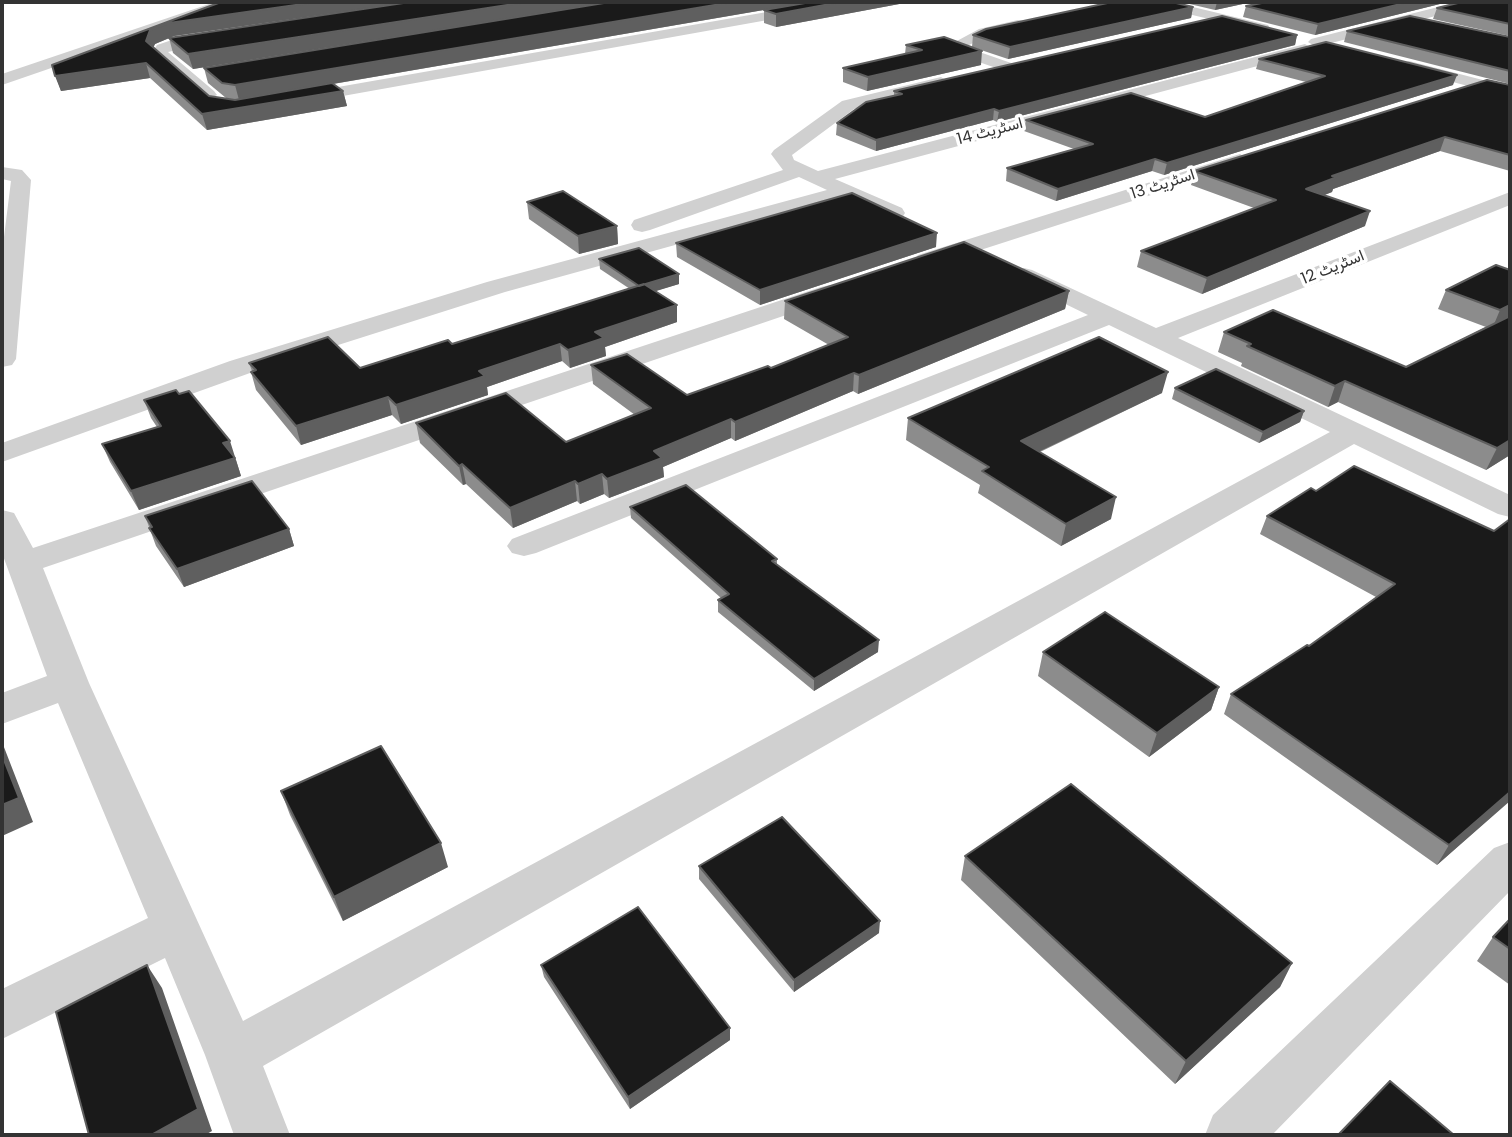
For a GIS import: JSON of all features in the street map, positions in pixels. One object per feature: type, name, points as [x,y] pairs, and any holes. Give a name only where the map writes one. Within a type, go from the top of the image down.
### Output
[{"type":"street","points":[[2,80],[229,2]]},
{"type":"street","points":[[277,102],[846,2]]},
{"type":"street","points":[[1156,2],[1351,51]]},
{"type":"street","name":"اسٹریٹ 14","points":[[496,287],[506,276],[524,265],[809,173],[1473,2]]},
{"type":"street","points":[[1181,27],[1254,8]]},
{"type":"street","points":[[1405,19],[1432,26]]},
{"type":"street","points":[[981,73],[1015,66],[952,48],[984,32],[1033,21]]},
{"type":"street","points":[[619,27],[642,37]]},
{"type":"street","points":[[220,106],[195,76],[160,53],[162,48],[174,44],[235,34]]},
{"type":"street","points":[[1390,61],[1510,92]]},
{"type":"street","points":[[918,225],[787,164],[781,154],[848,104],[954,79]]},
{"type":"street","points":[[1441,97],[1480,85]]},
{"type":"street","name":"اسٹریٹ 13","points":[[899,269],[954,241],[1256,155]]},
{"type":"street","points":[[2,173],[15,174],[21,180],[6,290],[2,359]]},
{"type":"street","points":[[2,453],[240,367],[496,287],[848,191]]},
{"type":"street","name":"اسٹریٹ 12","points":[[1155,338],[1510,198]]},
{"type":"street","points":[[954,241],[1510,507]]},
{"type":"street","points":[[24,562],[859,282]]},
{"type":"street","points":[[524,546],[1109,316]]},
{"type":"street","points":[[232,1055],[1353,432]]},
{"type":"street","points":[[2,520],[24,562],[69,683],[232,1055],[262,1135]]},
{"type":"street","points":[[2,709],[69,683]]},
{"type":"street","points":[[1233,1135],[1510,861]]},
{"type":"street","points":[[2,1015],[176,928]]},
{"type":"building","points":[[221,2],[317,2],[169,23],[150,30],[146,41],[209,96],[235,100],[332,83],[343,91],[202,114],[146,63],[55,76],[52,65]]},
{"type":"building","points":[[410,2],[527,2],[188,54],[169,38]]},
{"type":"building","points":[[610,2],[733,2],[235,85],[222,83],[204,68]]},
{"type":"building","points":[[811,2],[841,2],[776,14],[764,10]]},
{"type":"building","points":[[1112,2],[1172,2],[1193,7],[1010,47],[973,35],[986,29]]},
{"type":"building","points":[[1267,2],[1409,2],[1318,24],[1246,6]]},
{"type":"building","points":[[1462,2],[1510,2],[1510,24],[1437,8]]},
{"type":"building","points":[[1222,16],[1297,35],[876,140],[837,123],[866,102],[902,94],[894,91]]},
{"type":"building","points":[[1410,16],[1510,37],[1510,71],[1347,31]]},
{"type":"building","points":[[944,37],[982,51],[868,77],[843,68],[922,50],[906,45]]},
{"type":"building","points":[[1326,42],[1457,75],[1167,163],[1155,159],[1058,189],[1007,168],[1093,144],[1026,120],[1131,93],[1205,117],[1325,76],[1259,59]]},
{"type":"building","points":[[1487,80],[1510,85],[1510,155],[1445,137],[1332,176],[1337,177],[1306,189],[1370,211],[1207,278],[1141,251],[1276,200],[1194,171]]},
{"type":"building","points":[[563,191],[617,226],[578,236],[527,202]]},
{"type":"building","points":[[852,193],[937,233],[760,290],[676,243]]},
{"type":"building","points":[[964,242],[1069,291],[859,375],[854,373],[735,422],[731,419],[654,451],[662,458],[607,479],[602,474],[578,484],[575,481],[510,508],[462,464],[459,466],[416,423],[506,393],[566,442],[651,408],[591,365],[627,354],[687,395],[768,366],[771,368],[848,337],[785,301]]},
{"type":"building","points":[[639,248],[679,274],[639,286],[599,259]]},
{"type":"building","points":[[1496,265],[1510,270],[1510,305],[1500,310],[1446,290]]},
{"type":"building","points":[[644,284],[677,305],[595,332],[604,338],[568,350],[560,344],[479,371],[485,376],[396,405],[388,397],[296,426],[251,372],[256,370],[249,363],[328,337],[360,368],[448,340],[452,344]]},
{"type":"building","points":[[1273,310],[1406,367],[1510,316],[1510,440],[1497,448],[1345,381],[1335,386],[1247,346],[1251,344],[1224,332]]},
{"type":"building","points":[[1099,337],[1168,372],[1021,441],[1116,497],[1066,524],[982,471],[989,467],[908,418]]},
{"type":"building","points":[[1216,369],[1304,411],[1263,432],[1175,388]]},
{"type":"building","points":[[176,390],[179,394],[189,391],[230,441],[223,443],[235,458],[131,491],[102,444],[161,426],[144,400]]},
{"type":"building","points":[[1354,466],[1494,531],[1510,519],[1510,792],[1449,845],[1231,694],[1309,646],[1395,584],[1267,516],[1311,488],[1316,491]]},
{"type":"building","points":[[252,481],[289,529],[177,569],[149,528],[152,527],[145,516]]},
{"type":"building","points":[[686,485],[777,559],[772,561],[879,640],[814,679],[718,600],[729,594],[630,507]]},
{"type":"building","points":[[1105,612],[1219,687],[1157,733],[1043,652]]},
{"type":"building","points":[[381,746],[441,843],[334,897],[281,791]]},
{"type":"building","points":[[2,755],[19,798],[2,805]]},
{"type":"building","points":[[1071,784],[1292,963],[1186,1061],[965,856]]},
{"type":"building","points":[[782,817],[880,921],[794,980],[699,866]]},
{"type":"building","points":[[638,907],[730,1028],[628,1097],[541,965]]},
{"type":"building","points":[[1510,919],[1510,949],[1493,937]]},
{"type":"building","points":[[147,965],[198,1109],[151,1135],[89,1135],[56,1012]]},
{"type":"building","points":[[1390,1081],[1454,1135],[1338,1135]]}]
